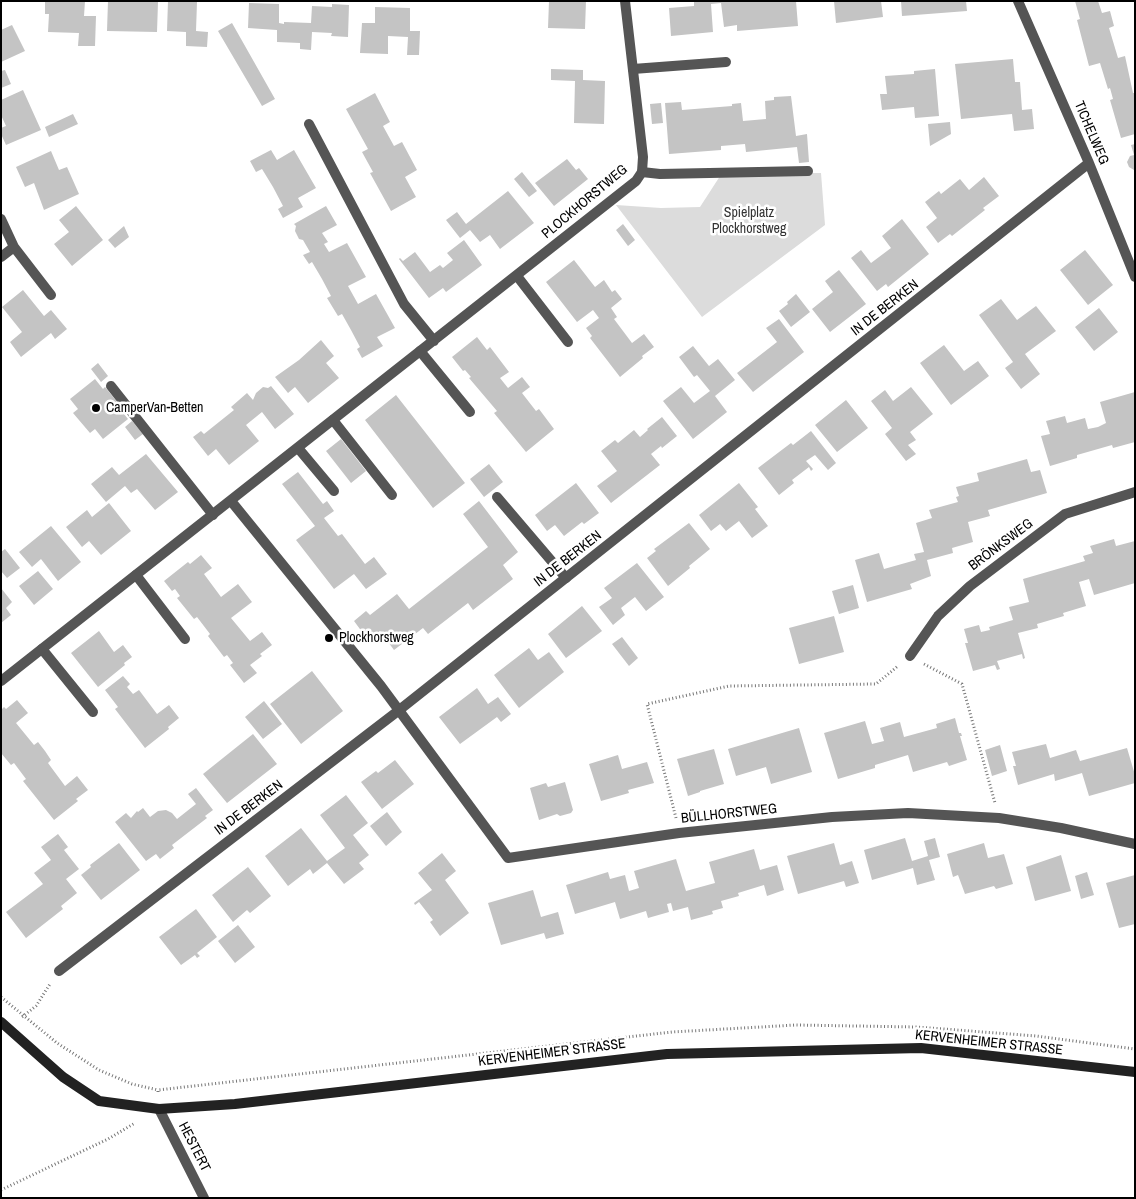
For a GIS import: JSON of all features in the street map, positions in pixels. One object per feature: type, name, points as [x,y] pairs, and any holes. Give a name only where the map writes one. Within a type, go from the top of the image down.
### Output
[{"type":"main road","name":"KERVENHEIMER STRASSE","points":[[1,1022],[63,1077],[99,1101],[159,1109],[235,1104],[686,1053],[921,1048],[1135,1072]]},
{"type":"street","name":"PLOCKHORSTWEG","points":[[1,681],[636,181],[642,172],[643,157],[625,1]]},
{"type":"street","name":"TICHELWEG","points":[[1018,1],[1089,164],[1135,277]]},
{"type":"street","points":[[633,69],[726,62]]},
{"type":"street","points":[[309,124],[404,304],[434,341]]},
{"type":"street","name":"IN DE BERKEN","points":[[59,971],[398,711],[1089,164]]},
{"type":"street","points":[[642,172],[660,174],[808,171]]},
{"type":"street","points":[[1,219],[14,247],[51,295]]},
{"type":"street","points":[[1,257],[14,247]]},
{"type":"street","points":[[517,276],[568,342]]},
{"type":"street","points":[[420,351],[470,412]]},
{"type":"street","points":[[111,386],[213,515]]},
{"type":"street","points":[[333,420],[392,495]]},
{"type":"street","points":[[298,448],[334,491]]},
{"type":"street","name":"BRÖNKSWEG","points":[[910,656],[938,616],[970,586],[1065,514],[1135,492]]},
{"type":"street","points":[[497,497],[566,578]]},
{"type":"street","points":[[231,501],[381,686],[398,711]]},
{"type":"street","points":[[136,576],[185,639]]},
{"type":"street","points":[[42,649],[93,712]]},
{"type":"street","name":"BÜLLHORSTWEG","points":[[398,711],[508,858],[680,833],[832,817],[898,814],[999,818],[1060,828],[1135,844]]},
{"type":"street","name":"HESTERT","points":[[159,1109],[204,1198]]},
{"type":"path","points":[[680,833],[647,704],[729,686],[876,684],[910,656],[962,684],[999,818]]},
{"type":"path","points":[[11,1031],[23,1016],[36,1006],[59,971]]},
{"type":"path","points":[[1,997],[57,1043],[100,1070],[132,1084],[158,1090]]},
{"type":"path","points":[[1,1190],[108,1139]]},
{"type":"green space","name":"Spielplatz Plockhorstweg","points":[[722,173],[821,173],[825,225],[702,317],[616,205],[661,208],[700,207]]},
{"type":"building","points":[[45,1],[85,1],[84,16],[96,16],[95,46],[78,46],[79,33],[48,32],[49,14],[45,14]]},
{"type":"building","points":[[108,1],[158,2],[157,32],[107,31]]},
{"type":"building","points":[[168,1],[197,2],[196,31],[208,32],[207,47],[186,46],[186,32],[167,31]]},
{"type":"building","points":[[549,1],[586,1],[585,29],[548,28]]},
{"type":"building","points":[[694,1],[796,1],[798,26],[737,31],[737,25],[724,27],[721,3],[711,4],[713,32],[671,36],[669,8],[694,6]]},
{"type":"building","points":[[834,1],[881,1],[883,17],[836,23]]},
{"type":"building","points":[[901,1],[966,1],[967,11],[902,16]]},
{"type":"building","points":[[1075,1],[1098,1],[1102,13],[1110,11],[1114,26],[1109,28],[1118,58],[1125,56],[1133,93],[1135,93],[1135,134],[1121,138],[1110,100],[1113,99],[1110,88],[1108,89],[1100,63],[1089,66],[1077,20],[1080,19]]},
{"type":"building","points":[[249,3],[279,4],[279,23],[284,24],[284,22],[311,23],[312,6],[332,7],[332,4],[349,5],[348,37],[331,36],[332,33],[312,32],[311,50],[300,49],[300,43],[277,42],[277,30],[248,28]]},
{"type":"building","points":[[375,7],[410,8],[410,31],[420,31],[419,55],[407,55],[408,37],[388,36],[388,54],[360,53],[362,23],[375,23]]},
{"type":"building","points":[[232,23],[275,99],[262,106],[218,31]]},
{"type":"building","points":[[12,25],[25,51],[1,62],[1,30]]},
{"type":"building","points":[[1013,59],[1015,82],[1020,82],[1022,110],[1032,109],[1034,129],[1014,131],[1012,114],[961,119],[955,64]]},
{"type":"building","points":[[551,69],[583,70],[583,80],[605,81],[604,124],[574,123],[575,81],[551,80]]},
{"type":"building","points":[[935,69],[939,116],[915,118],[914,107],[882,110],[880,94],[887,94],[885,76],[914,74],[914,71]]},
{"type":"building","points":[[5,70],[11,84],[1,88],[1,71]]},
{"type":"building","points":[[23,90],[41,130],[6,145],[1,134],[1,128],[6,126],[1,115],[1,100]]},
{"type":"building","points":[[375,93],[390,122],[383,126],[394,146],[402,142],[417,170],[405,177],[416,197],[391,211],[370,173],[373,172],[362,152],[368,149],[346,109]]},
{"type":"building","points":[[791,96],[796,136],[807,134],[809,162],[799,163],[797,147],[746,152],[745,144],[721,146],[721,150],[669,154],[665,103],[681,102],[682,110],[732,106],[732,104],[741,103],[743,121],[766,119],[765,101],[774,100],[774,97]]},
{"type":"building","points":[[661,103],[663,123],[652,124],[650,104]]},
{"type":"building","points":[[73,114],[78,124],[49,137],[45,127]]},
{"type":"building","points":[[950,122],[951,134],[930,146],[928,124]]},
{"type":"building","points":[[1135,144],[1134,170],[1129,167],[1127,162],[1130,156],[1134,155],[1131,145]]},
{"type":"building","points":[[271,150],[277,160],[294,150],[316,188],[298,198],[303,207],[283,218],[278,209],[283,206],[273,187],[262,169],[256,172],[250,161]]},
{"type":"building","points":[[51,151],[59,170],[67,167],[79,194],[44,210],[34,183],[25,187],[16,167]]},
{"type":"building","points":[[567,159],[576,170],[579,168],[588,179],[554,206],[535,183]]},
{"type":"building","points":[[522,172],[537,191],[529,197],[514,179]]},
{"type":"building","points":[[984,177],[999,196],[983,208],[985,210],[952,236],[950,234],[938,243],[926,227],[937,218],[925,202],[939,191],[941,194],[960,179],[969,190]]},
{"type":"building","points":[[508,191],[534,223],[500,249],[490,235],[480,242],[470,230],[460,238],[446,220],[457,212],[466,224]]},
{"type":"building","points":[[76,206],[103,240],[72,266],[54,244],[69,232],[59,220]]},
{"type":"building","points":[[326,206],[337,225],[322,233],[328,242],[324,244],[329,252],[347,243],[366,277],[348,286],[358,304],[376,294],[395,328],[377,337],[383,346],[362,358],[357,349],[360,347],[342,314],[338,316],[327,298],[331,296],[322,279],[312,262],[309,264],[303,255],[310,252],[295,231],[296,226],[294,224]]},
{"type":"building","points":[[902,219],[929,254],[888,287],[886,284],[877,291],[851,258],[861,250],[871,263],[891,248],[882,236]]},
{"type":"building","points":[[623,224],[635,240],[628,246],[616,230]]},
{"type":"building","points":[[124,226],[129,237],[115,248],[108,240]]},
{"type":"building","points":[[464,240],[482,265],[446,292],[443,288],[429,298],[399,259],[403,261],[415,252],[430,272],[440,265],[443,268],[453,260],[447,253]]},
{"type":"building","points":[[1085,250],[1113,285],[1088,305],[1060,270]]},
{"type":"building","points":[[574,260],[595,287],[604,280],[612,292],[615,290],[622,299],[611,308],[617,317],[614,319],[632,343],[644,334],[654,347],[620,377],[590,338],[592,336],[586,328],[599,318],[593,310],[577,322],[546,282]]},
{"type":"building","points":[[839,270],[866,304],[830,332],[812,309],[833,292],[825,281]]},
{"type":"building","points":[[23,290],[44,316],[51,310],[67,329],[55,339],[51,333],[21,357],[10,342],[22,332],[2,307]]},
{"type":"building","points":[[796,294],[810,312],[791,327],[779,311]]},
{"type":"building","points":[[1001,299],[1017,320],[1036,306],[1056,331],[1025,354],[1040,374],[1021,389],[1005,368],[1013,362],[979,315]]},
{"type":"building","points":[[1099,308],[1118,332],[1094,351],[1075,327]]},
{"type":"building","points":[[779,319],[804,352],[753,392],[737,373],[777,342],[766,328]]},
{"type":"building","points":[[477,337],[487,350],[490,347],[509,372],[500,378],[508,388],[522,377],[530,387],[522,393],[536,411],[539,409],[554,429],[526,452],[494,413],[497,411],[469,378],[471,377],[465,370],[463,371],[452,357]]},
{"type":"building","points":[[321,340],[334,356],[326,363],[339,378],[308,403],[295,387],[288,393],[275,377],[299,360]]},
{"type":"building","points":[[944,345],[964,371],[978,361],[989,376],[951,405],[920,363]]},
{"type":"building","points":[[693,346],[709,366],[718,359],[735,380],[715,396],[727,412],[693,439],[663,401],[681,387],[694,403],[710,391],[697,375],[694,377],[679,357]]},
{"type":"building","points":[[98,363],[108,376],[101,382],[91,369]]},
{"type":"building","points":[[95,379],[103,389],[105,387],[122,408],[120,409],[128,419],[103,439],[95,429],[90,433],[73,413],[78,409],[70,399]]},
{"type":"building","points":[[271,386],[294,414],[275,429],[262,412],[246,425],[259,441],[229,465],[216,449],[208,456],[193,437],[201,431],[204,434],[234,410],[231,407],[247,393],[253,400],[256,393],[263,387],[268,388]]},
{"type":"building","points":[[911,387],[933,414],[910,432],[916,440],[908,445],[916,454],[906,461],[885,434],[892,428],[871,401],[885,390],[893,401]]},
{"type":"building","points":[[1135,392],[1135,442],[1113,448],[1112,445],[1077,455],[1077,458],[1050,466],[1041,436],[1050,434],[1046,421],[1065,416],[1067,423],[1085,418],[1088,429],[1098,427],[1106,423],[1100,402]]},
{"type":"building","points":[[396,395],[465,483],[433,508],[365,420]]},
{"type":"building","points":[[846,400],[868,428],[837,452],[815,425]]},
{"type":"building","points":[[662,417],[677,436],[651,454],[660,465],[611,503],[597,486],[617,471],[601,451],[615,440],[618,443],[634,430],[640,437]]},
{"type":"building","points":[[132,421],[143,434],[135,440],[125,427]]},
{"type":"building","points":[[811,431],[836,463],[828,470],[815,455],[806,461],[813,469],[811,471],[809,467],[792,480],[794,483],[779,495],[758,468],[791,443],[793,445]]},
{"type":"building","points":[[341,439],[366,471],[351,483],[326,451]]},
{"type":"building","points":[[146,454],[178,492],[155,510],[137,489],[131,493],[125,486],[106,502],[91,484],[112,467],[119,475]]},
{"type":"building","points":[[1027,459],[1031,472],[1040,470],[1047,493],[988,510],[990,516],[968,522],[973,542],[952,548],[953,553],[927,560],[931,576],[910,584],[912,589],[867,602],[855,560],[879,553],[884,569],[916,560],[914,554],[924,552],[916,523],[932,518],[929,510],[958,502],[956,497],[959,496],[956,487],[979,481],[977,473]]},
{"type":"building","points":[[489,464],[503,482],[484,497],[470,479]]},
{"type":"building","points":[[298,472],[323,504],[327,501],[334,511],[324,518],[338,536],[342,534],[365,564],[374,557],[387,574],[366,589],[354,574],[334,589],[296,540],[315,526],[282,484]]},
{"type":"building","points":[[576,483],[599,513],[584,524],[582,522],[564,536],[555,525],[547,531],[535,515]]},
{"type":"building","points":[[739,483],[758,507],[755,509],[768,526],[752,538],[739,521],[726,531],[720,524],[711,531],[699,515]]},
{"type":"building","points":[[479,501],[518,552],[503,565],[513,579],[473,610],[468,603],[428,634],[423,628],[394,650],[380,631],[368,640],[354,621],[366,611],[370,615],[397,594],[409,609],[488,547],[463,514]]},
{"type":"building","points":[[109,503],[131,531],[101,555],[89,541],[82,547],[66,527],[87,510],[92,517]]},
{"type":"building","points":[[689,523],[710,549],[668,586],[647,558],[656,551],[654,549]]},
{"type":"building","points":[[51,526],[81,562],[58,581],[41,559],[32,567],[19,552]]},
{"type":"building","points":[[1114,539],[1116,546],[1135,541],[1135,583],[1094,595],[1089,579],[1079,582],[1086,606],[1063,613],[1064,616],[1037,624],[1038,628],[1018,633],[1025,658],[1023,659],[1022,654],[997,661],[1000,669],[997,670],[995,665],[973,671],[965,643],[968,643],[964,629],[979,625],[981,632],[990,630],[989,627],[1013,620],[1009,607],[1029,602],[1023,579],[1085,561],[1083,556],[1093,553],[1090,546]]},
{"type":"building","points":[[5,549],[20,568],[7,578],[1,571],[1,552]]},
{"type":"building","points":[[201,555],[212,568],[204,574],[221,597],[238,584],[252,602],[231,618],[250,641],[262,632],[272,645],[250,665],[257,673],[244,683],[230,665],[233,663],[227,655],[224,657],[208,636],[210,634],[197,617],[194,619],[177,598],[180,596],[175,589],[172,591],[164,581],[188,562],[190,564]]},
{"type":"building","points":[[637,563],[664,597],[646,611],[635,597],[621,608],[625,615],[613,625],[599,607],[612,598],[604,588]]},
{"type":"building","points":[[38,571],[53,589],[34,605],[19,586]]},
{"type":"building","points":[[853,585],[859,608],[839,614],[832,591]]},
{"type":"building","points":[[1,588],[12,602],[6,608],[11,615],[1,623]]},
{"type":"building","points":[[582,606],[602,631],[566,658],[548,634]]},
{"type":"building","points":[[834,616],[844,652],[799,664],[789,628]]},
{"type":"building","points":[[99,631],[114,652],[123,645],[132,657],[98,687],[71,653]]},
{"type":"building","points":[[622,637],[638,658],[629,666],[612,644]]},
{"type":"building","points":[[529,648],[538,660],[549,652],[564,672],[519,708],[494,675]]},
{"type":"building","points":[[312,671],[343,711],[301,744],[270,704]]},
{"type":"building","points":[[123,676],[130,684],[127,687],[133,694],[139,690],[157,714],[169,705],[179,718],[168,727],[169,729],[145,748],[115,709],[118,707],[105,690]]},
{"type":"building","points":[[477,688],[488,704],[498,697],[511,714],[501,722],[497,717],[460,744],[439,717]]},
{"type":"building","points":[[17,700],[28,713],[16,723],[34,745],[38,742],[45,751],[51,760],[48,763],[65,786],[77,776],[88,790],[76,799],[78,801],[54,820],[23,781],[26,779],[14,763],[11,765],[1,753],[1,710],[4,707],[6,709]]},
{"type":"building","points":[[264,701],[282,724],[263,739],[245,717]]},
{"type":"building","points":[[955,718],[959,733],[962,736],[960,736],[967,760],[949,766],[947,762],[913,772],[908,755],[875,765],[875,768],[838,779],[824,733],[865,721],[872,744],[884,741],[880,728],[900,722],[904,737],[937,728],[936,724]]},
{"type":"building","points":[[799,728],[812,772],[771,784],[766,767],[736,776],[728,749]]},
{"type":"building","points":[[253,734],[277,764],[227,803],[203,774]]},
{"type":"building","points":[[1046,744],[1050,758],[1076,750],[1080,761],[1127,748],[1135,775],[1135,783],[1089,796],[1082,773],[1055,781],[1054,774],[1018,785],[1013,766],[1016,766],[1012,752]]},
{"type":"building","points":[[1000,745],[1007,771],[992,776],[985,750]]},
{"type":"building","points":[[714,749],[724,784],[688,796],[677,759]]},
{"type":"building","points":[[618,755],[622,769],[647,762],[654,783],[628,790],[629,793],[601,801],[589,764]]},
{"type":"building","points":[[395,760],[414,784],[382,809],[361,782],[376,771],[378,773]]},
{"type":"building","points":[[565,782],[573,810],[571,813],[560,816],[557,814],[539,820],[530,788],[546,783],[548,787]]},
{"type":"building","points":[[196,788],[213,810],[205,816],[207,818],[172,845],[174,848],[160,859],[156,854],[146,861],[115,822],[126,813],[131,818],[137,811],[143,808],[150,817],[158,811],[166,810],[177,819],[196,804],[188,794]]},
{"type":"building","points":[[346,795],[368,823],[353,835],[369,855],[359,863],[364,869],[344,884],[327,863],[313,874],[310,869],[288,886],[265,856],[301,828],[327,861],[345,848],[320,815]]},
{"type":"building","points":[[387,812],[402,832],[386,846],[370,826]]},
{"type":"building","points":[[58,834],[68,847],[64,850],[79,869],[66,879],[77,893],[61,906],[63,909],[26,938],[6,912],[43,884],[34,873],[51,860],[41,847]]},
{"type":"building","points":[[905,838],[912,861],[928,856],[924,841],[935,838],[940,857],[929,860],[935,880],[917,885],[913,868],[872,880],[864,850]]},
{"type":"building","points":[[119,843],[140,870],[101,900],[81,875],[91,867],[90,865]]},
{"type":"building","points":[[834,843],[840,865],[852,861],[859,883],[846,887],[844,881],[798,894],[787,856]]},
{"type":"building","points":[[984,843],[988,858],[1004,854],[1013,884],[996,889],[994,886],[965,894],[958,875],[953,877],[947,854]]},
{"type":"building","points":[[754,849],[760,870],[777,865],[784,890],[767,896],[764,885],[738,893],[739,896],[721,901],[723,908],[712,911],[713,914],[691,920],[688,907],[673,911],[671,903],[667,904],[669,912],[648,918],[646,911],[620,919],[615,902],[575,914],[566,885],[608,872],[610,879],[625,875],[629,891],[639,888],[634,871],[676,859],[686,891],[715,883],[709,862]]},
{"type":"building","points":[[442,853],[456,871],[445,880],[469,913],[440,936],[430,922],[433,920],[419,902],[415,905],[414,903],[432,890],[418,873]]},
{"type":"building","points":[[1061,855],[1071,891],[1035,901],[1026,867]]},
{"type":"building","points":[[248,867],[271,896],[250,913],[247,910],[233,922],[212,895]]},
{"type":"building","points":[[1087,872],[1094,895],[1081,899],[1075,876]]},
{"type":"building","points":[[1135,875],[1135,924],[1119,928],[1106,883]]},
{"type":"building","points":[[533,890],[541,917],[558,912],[564,934],[546,939],[544,933],[501,945],[488,903]]},
{"type":"building","points":[[196,909],[217,937],[197,953],[200,956],[197,958],[195,955],[181,965],[159,937]]},
{"type":"building","points":[[238,925],[255,947],[235,963],[218,941]]},
{"type":"place","name":"CamperVan-Betten","points":[[96,408]]},
{"type":"place","name":"Plockhorstweg","points":[[329,638]]}]
